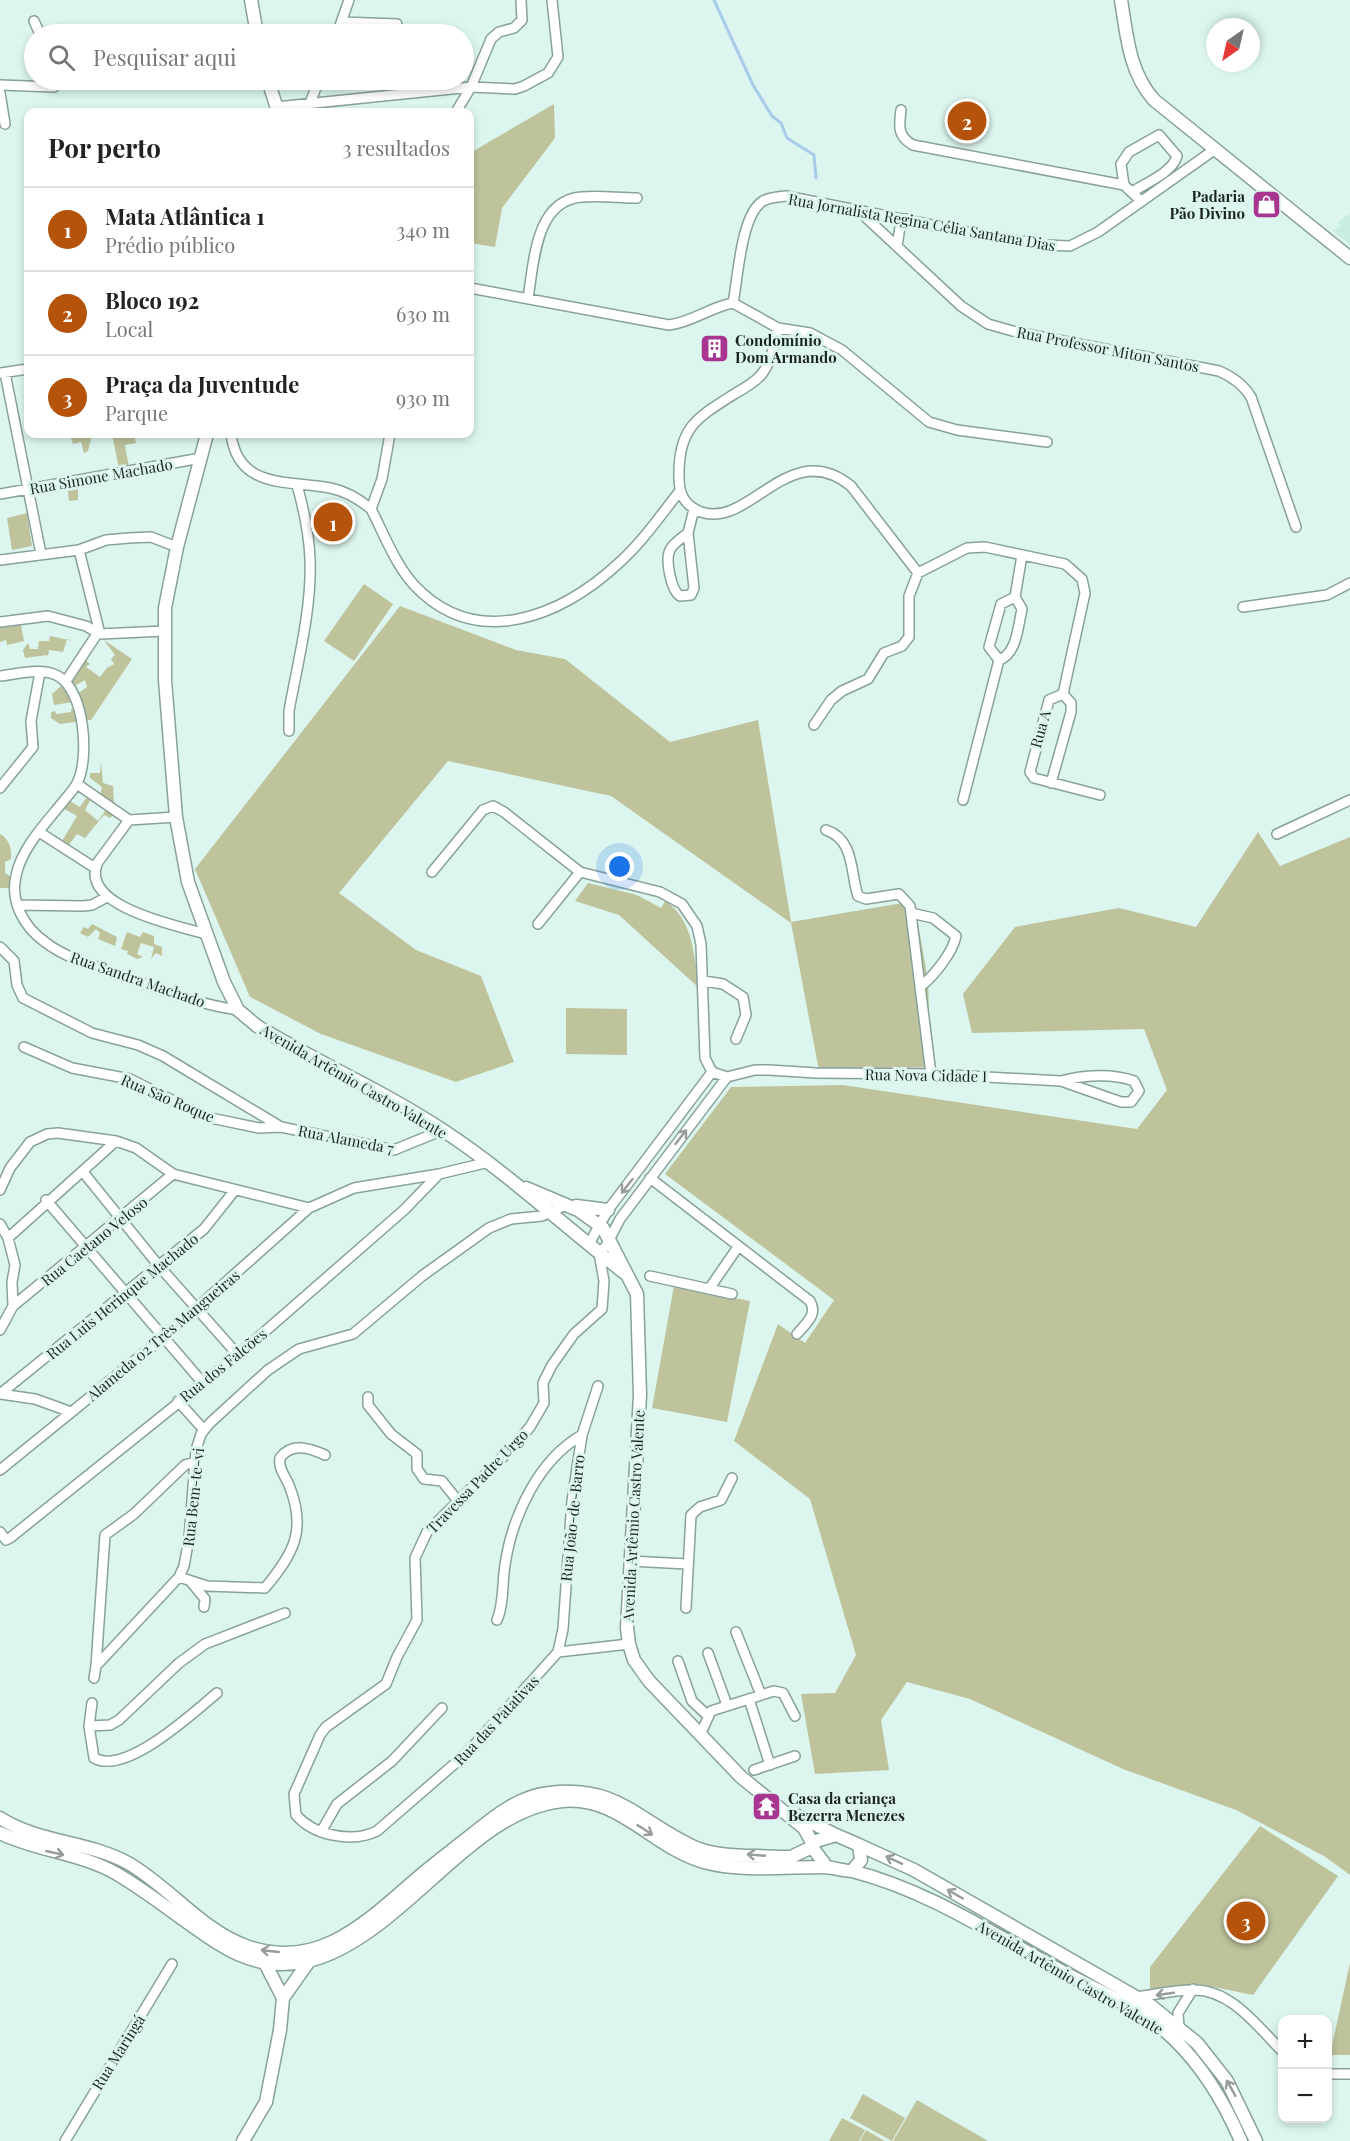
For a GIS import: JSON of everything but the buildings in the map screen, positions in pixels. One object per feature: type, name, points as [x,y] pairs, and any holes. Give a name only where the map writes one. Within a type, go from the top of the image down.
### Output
[{"type":"main road","points":[[251,0],[255,24]]},
{"type":"main road","points":[[1121,0],[1130,52],[1144,88],[1214,150],[1350,258]]},
{"type":"main road","points":[[271,90],[276,108]]},
{"type":"main road","points":[[206,438],[177,547],[165,608],[164,631],[176,817],[188,882],[206,934],[238,1010]]},
{"type":"main road","name":"Avenida Artêmio Castro Valente","points":[[238,1010],[276,1037],[393,1100],[443,1130],[489,1162],[549,1214],[626,1274]]},
{"type":"main road","name":"Avenida Artêmio Castro Valente","points":[[513,1182],[566,1205],[598,1223],[610,1238],[637,1294],[640,1395],[630,1561],[629,1644],[634,1660],[649,1681],[741,1777],[804,1828],[813,1846]]},
{"type":"main road","points":[[566,1205],[608,1210]]},
{"type":"main road","points":[[0,1818],[20,1829],[125,1862],[168,1890],[212,1929],[229,1939],[249,1947],[283,1952],[309,1951],[355,1932],[496,1815],[534,1795],[574,1791],[615,1800],[672,1835],[712,1852],[790,1857],[813,1846],[822,1838],[836,1835],[927,1878],[1136,1997],[1179,2028],[1197,2043],[1227,2081],[1256,2141]]},
{"type":"main road","points":[[0,1833],[31,1847],[79,1859],[114,1872],[156,1897],[221,1946],[265,1963],[310,1960],[333,1954],[367,1935],[492,1831],[540,1804],[564,1801],[598,1804],[614,1810],[669,1846],[703,1862],[801,1869],[827,1867],[852,1871],[861,1860],[859,1845]]},
{"type":"main road","name":"Avenida Artêmio Castro Valente","points":[[780,1809],[836,1835]]},
{"type":"main road","points":[[813,1846],[827,1867]]},
{"type":"main road","name":"Avenida Artêmio Castro Valente","points":[[852,1871],[902,1886],[968,1918],[1107,1995],[1165,2031],[1185,2051],[1212,2085],[1228,2111],[1241,2141]]},
{"type":"main road","points":[[243,2141],[266,2102],[280,2031],[283,1998],[310,1960]]},
{"type":"main road","points":[[265,1963],[283,1998]]},
{"type":"street","points":[[349,0],[342,22],[397,24]]},
{"type":"street","points":[[474,79],[491,39],[499,32],[514,28],[522,20],[521,0]]},
{"type":"street","points":[[474,87],[516,89],[555,67],[558,57],[552,0]]},
{"type":"street","points":[[0,85],[24,86]]},
{"type":"street","points":[[310,103],[316,90]]},
{"type":"street","points":[[286,108],[310,103],[441,90]]},
{"type":"street","points":[[458,108],[469,90]]},
{"type":"street","points":[[0,93],[5,124]]},
{"type":"street","points":[[901,110],[899,126],[901,135],[913,145],[1124,185],[1140,200]]},
{"type":"street","points":[[1124,185],[1121,171],[1124,158],[1159,135],[1163,137],[1177,159],[1172,166],[1132,192]]},
{"type":"street","name":"Rua Jornalista Regina Célia Santana Dias","points":[[733,303],[748,223],[762,202],[786,196],[860,212],[1044,245],[1070,246],[1098,232],[1140,200],[1214,150]]},
{"type":"street","points":[[528,298],[541,231],[558,206],[582,197],[637,198]]},
{"type":"street","name":"Rua Professor Miton Santos","points":[[860,212],[961,306],[988,324],[1016,332],[1219,371],[1231,376],[1247,390],[1251,397],[1296,527]]},
{"type":"street","points":[[897,246],[900,227],[906,219]]},
{"type":"street","points":[[474,289],[669,325],[687,321],[711,309],[733,303],[778,328],[810,333],[842,350],[929,422],[957,430],[1047,442]]},
{"type":"street","points":[[232,438],[239,459],[253,472],[273,482],[345,492],[371,509],[402,567],[423,594],[453,614],[469,620],[489,623],[529,617],[555,608],[601,578],[636,546],[679,492],[679,450],[683,438],[711,408],[761,375],[770,360],[778,328]]},
{"type":"street","points":[[24,370],[3,373],[29,488],[41,554]]},
{"type":"street","points":[[371,509],[382,479],[389,438]]},
{"type":"street","name":"Rua Simone Machado","points":[[0,494],[201,458]]},
{"type":"street","points":[[679,492],[694,509],[708,514],[723,512],[801,472],[816,470],[828,472],[851,486],[918,573]]},
{"type":"street","points":[[289,731],[289,711],[309,584],[310,560],[308,533],[297,485]]},
{"type":"street","points":[[688,533],[670,549],[668,556],[673,589],[680,596],[691,595],[694,588],[688,533],[694,509]]},
{"type":"street","points":[[0,560],[79,550],[106,540],[151,537],[177,547]]},
{"type":"street","points":[[814,725],[837,694],[868,679],[884,653],[906,643],[909,637],[909,596],[918,573],[967,548],[985,547],[1065,564],[1077,573],[1085,585],[1063,694]]},
{"type":"street","points":[[79,550],[100,634]]},
{"type":"street","points":[[999,660],[1007,657],[1011,651],[1022,609],[1014,597],[1022,555]]},
{"type":"street","points":[[1242,608],[1327,595],[1350,584]]},
{"type":"street","points":[[999,660],[989,647],[1001,604],[1014,597]]},
{"type":"street","points":[[0,622],[48,616],[86,626],[100,634]]},
{"type":"street","points":[[66,681],[97,634],[164,631]]},
{"type":"street","points":[[963,800],[999,660]]},
{"type":"street","points":[[0,788],[27,758],[33,747],[31,721],[40,672]]},
{"type":"street","points":[[0,676],[40,672],[58,676],[66,681],[78,711],[85,741],[85,764],[77,784],[39,832],[16,873],[14,896],[17,905],[83,906],[107,897]]},
{"type":"street","name":"Rua A","points":[[1051,783],[1071,712],[1071,703],[1063,694],[1049,700],[1030,767],[1034,778],[1051,783],[1100,795]]},
{"type":"street","points":[[77,784],[129,820],[176,817]]},
{"type":"street","points":[[1277,834],[1350,800]]},
{"type":"street","points":[[432,872],[483,810],[493,806],[504,812],[579,872],[660,892],[682,904],[697,926],[704,981],[704,1051],[707,1066],[712,1072],[598,1223],[589,1244]]},
{"type":"street","points":[[129,820],[95,868],[96,882],[107,897],[138,914],[206,934]]},
{"type":"street","points":[[826,830],[835,833],[845,843],[858,896],[866,899],[899,894],[906,900],[911,913],[931,1074]]},
{"type":"street","points":[[39,832],[95,868]]},
{"type":"street","points":[[538,924],[579,872]]},
{"type":"street","name":"Rua Sandra Machado","points":[[17,905],[37,935],[64,954],[201,1003],[238,1010]]},
{"type":"street","points":[[911,913],[933,918],[956,936],[933,975],[921,986]]},
{"type":"street","points":[[0,947],[14,961],[16,985],[23,998],[92,1033],[138,1045],[163,1056],[280,1127]]},
{"type":"street","points":[[704,981],[723,984],[743,997],[746,1015],[736,1039]]},
{"type":"street","name":"Rua São Roque","points":[[24,1047],[72,1068],[130,1079],[206,1117],[259,1128],[280,1127]]},
{"type":"street","name":"Rua Nova Cidade I","points":[[712,1072],[727,1077],[762,1070],[931,1074],[1061,1081],[1082,1076],[1125,1078],[1138,1085],[1139,1091],[1136,1098],[1127,1103],[1079,1089],[1061,1081]]},
{"type":"street","points":[[599,1252],[604,1249],[620,1220],[650,1178],[727,1077]]},
{"type":"street","name":"Rua Alameda 7","points":[[280,1127],[394,1150],[443,1130]]},
{"type":"street","points":[[0,1190],[17,1157],[38,1137],[58,1133],[116,1141],[136,1148],[173,1174],[309,1208]]},
{"type":"street","points":[[8,1238],[46,1200],[116,1141]]},
{"type":"street","name":"Alameda 02 Três Mangueiras","points":[[0,1394],[35,1399],[71,1412],[164,1337],[309,1208],[354,1188],[439,1174],[489,1162]]},
{"type":"street","points":[[646,1162],[657,1169]]},
{"type":"street","points":[[82,1172],[159,1266],[238,1354]]},
{"type":"street","name":"Rua Caetano Veloso","points":[[13,1306],[121,1220],[173,1174]]},
{"type":"street","name":"Rua dos Falcões","points":[[2,1538],[238,1354],[404,1210],[439,1174]]},
{"type":"street","points":[[650,1178],[810,1301],[814,1308],[813,1315],[797,1334]]},
{"type":"street","name":"Rua Luis Herinque Machado","points":[[0,1394],[204,1229],[235,1190]]},
{"type":"street","points":[[46,1200],[88,1246],[202,1382]]},
{"type":"street","name":"Rua Bem-te-vi","points":[[96,1666],[179,1577],[184,1566],[189,1538],[194,1462],[204,1430],[268,1370],[299,1349],[352,1334],[423,1276],[482,1232],[511,1219],[549,1214],[566,1205]]},
{"type":"street","points":[[608,1210],[620,1220]]},
{"type":"street","points":[[0,1224],[8,1238],[15,1265],[12,1282],[13,1306],[0,1330]]},
{"type":"street","points":[[709,1289],[738,1247]]},
{"type":"street","name":"Travessa Padre Urgo","points":[[377,1831],[360,1836],[321,1832],[309,1827],[296,1815],[294,1794],[299,1779],[326,1727],[386,1684],[397,1657],[417,1620],[417,1551],[427,1532],[510,1450],[530,1427],[544,1402],[543,1383],[552,1365],[574,1334],[602,1309],[604,1281],[599,1252]]},
{"type":"street","points":[[650,1276],[732,1294]]},
{"type":"street","name":"Rua João-de-Barro","points":[[558,1652],[563,1629],[570,1523],[582,1435],[598,1386]]},
{"type":"street","points":[[368,1397],[368,1405],[391,1434],[412,1449],[419,1459],[417,1469],[424,1479],[442,1481],[458,1501]]},
{"type":"street","points":[[178,1401],[204,1430]]},
{"type":"street","points":[[0,1470],[71,1412]]},
{"type":"street","points":[[497,1620],[513,1525],[540,1476],[563,1450],[582,1435]]},
{"type":"street","points":[[179,1577],[207,1586],[265,1588],[293,1550],[298,1533],[294,1498],[282,1470],[280,1458],[287,1450],[303,1447],[325,1455]]},
{"type":"street","points":[[94,1678],[105,1535],[134,1514],[185,1465],[194,1462]]},
{"type":"street","points":[[686,1608],[691,1515],[700,1507],[721,1500],[732,1478]]},
{"type":"street","points":[[630,1561],[687,1564]]},
{"type":"street","points":[[191,1582],[205,1599],[204,1607]]},
{"type":"street","points":[[89,1726],[110,1725],[119,1720],[180,1663],[210,1641],[285,1613]]},
{"type":"street","points":[[736,1632],[761,1695]]},
{"type":"street","points":[[558,1652],[629,1644]]},
{"type":"street","name":"Rua das Patativas","points":[[377,1831],[467,1753],[558,1652]]},
{"type":"street","points":[[708,1653],[727,1705]]},
{"type":"street","points":[[678,1661],[692,1701],[707,1715]]},
{"type":"street","points":[[701,1733],[707,1715],[727,1705],[774,1691],[783,1693],[795,1716]]},
{"type":"street","points":[[92,1702],[89,1726],[94,1758],[101,1761],[118,1758],[153,1744],[170,1734],[217,1694]]},
{"type":"street","points":[[749,1699],[770,1765]]},
{"type":"street","points":[[321,1832],[337,1804],[392,1761],[442,1708]]},
{"type":"street","points":[[754,1770],[795,1756]]},
{"type":"street","name":"Rua Maringá","points":[[65,2141],[172,1964]]},
{"type":"street","points":[[1179,2028],[1178,2013],[1193,1989]]},
{"type":"street","points":[[1136,1997],[1193,1989],[1225,1998],[1278,2047]]},
{"type":"street","points":[[1332,2074],[1350,2074]]},
{"type":"shaded area","points":[[554,104],[555,138],[502,208],[495,247],[474,244],[474,151]]},
{"type":"shaded area","points":[[1350,213],[1350,245],[1333,231],[1341,225],[1338,222]]},
{"type":"shaded area","points":[[71,438],[91,438],[88,451],[84,453],[81,442],[73,444]]},
{"type":"shaded area","points":[[113,438],[135,438],[136,443],[125,445],[129,468],[119,469]]},
{"type":"shaded area","points":[[78,482],[78,500],[69,501],[67,485]]},
{"type":"shaded area","points":[[27,513],[32,546],[12,550],[7,518]]},
{"type":"shaded area","points":[[364,584],[393,604],[354,661],[324,641]]},
{"type":"shaded area","points":[[400,606],[516,650],[565,659],[670,742],[758,720],[791,922],[914,901],[928,980],[931,1067],[819,1071],[791,923],[611,796],[448,761],[339,893],[416,950],[481,976],[514,1062],[456,1082],[321,1034],[250,997],[195,869]]},
{"type":"shaded area","points":[[20,621],[24,641],[7,645],[6,640],[0,642],[0,627]]},
{"type":"shaded area","points":[[50,636],[67,640],[63,652],[49,650],[48,657],[47,655],[25,658],[23,650],[28,643],[30,649],[38,649],[39,641],[49,641]]},
{"type":"shaded area","points":[[104,640],[132,659],[91,720],[87,720],[76,695],[87,687],[85,680],[73,687],[66,681],[83,658],[90,664],[86,667],[100,677],[107,668],[114,664],[111,659],[115,655]]},
{"type":"shaded area","points":[[65,685],[73,702],[54,705],[52,694]]},
{"type":"shaded area","points":[[71,709],[76,709],[76,722],[60,724],[51,718],[51,712],[55,711],[56,714],[71,712]]},
{"type":"shaded area","points":[[101,762],[103,783],[113,786],[114,803],[100,797],[102,787],[90,778],[90,773],[100,773]]},
{"type":"shaded area","points":[[89,794],[92,797],[85,810],[98,821],[108,807],[114,814],[110,818],[104,815],[85,838],[77,834],[68,846],[62,841],[77,816],[63,808],[68,800],[80,807]]},
{"type":"shaded area","points":[[1258,832],[1280,866],[1350,837],[1350,1875],[1324,1856],[1236,1810],[1123,1769],[970,1699],[907,1682],[881,1720],[889,1770],[815,1774],[801,1694],[835,1693],[856,1655],[810,1499],[734,1441],[778,1324],[805,1343],[834,1300],[665,1174],[731,1087],[843,1085],[1137,1129],[1167,1090],[1144,1029],[972,1033],[963,994],[1015,927],[1119,908],[1196,927]]},
{"type":"shaded area","points":[[0,834],[6,838],[10,848],[11,859],[5,862],[5,873],[10,876],[10,888],[0,888]]},
{"type":"shaded area","points":[[588,883],[637,895],[661,908],[665,901],[675,909],[682,918],[691,940],[699,988],[619,915],[575,901]]},
{"type":"shaded area","points":[[92,924],[117,937],[115,946],[98,939],[100,933],[96,929],[88,937],[80,933],[84,927],[81,925],[88,929]]},
{"type":"shaded area","points":[[127,932],[140,937],[143,932],[154,936],[154,944],[162,947],[162,956],[156,953],[151,959],[154,947],[141,943],[137,954],[143,957],[137,959],[127,954],[128,951],[121,949]]},
{"type":"shaded area","points":[[566,1008],[627,1009],[627,1055],[566,1054]]},
{"type":"shaded area","points":[[674,1286],[750,1301],[727,1422],[652,1408]]},
{"type":"shaded area","points":[[1260,1826],[1338,1876],[1253,1995],[1199,1984],[1150,1989],[1150,1967]]},
{"type":"shaded area","points":[[1350,1963],[1350,2055],[1332,2055]]},
{"type":"shaded area","points":[[863,2094],[905,2118],[892,2141],[850,2118]]},
{"type":"shaded area","points":[[917,2100],[988,2141],[893,2141]]},
{"type":"shaded area","points":[[842,2118],[865,2130],[859,2141],[829,2141]]},
{"type":"shaded area","points":[[866,2130],[885,2141],[860,2141]]},
{"type":"waterway","points":[[714,0],[753,85],[772,116],[781,123],[787,138],[814,155],[816,178]]},
{"type":"place","name":"Bloco 192","points":[[967,121]]},
{"type":"place","name":"Padaria Pão Divino","points":[[1266,205]]},
{"type":"place","name":"Condomínio Dom Armando","points":[[714,349]]},
{"type":"place","name":"Mata Atlântica 1","points":[[333,522]]},
{"type":"place","name":"Casa da criança Bezerra Menezes","points":[[767,1807]]},
{"type":"place","name":"Praça da Juventude","points":[[1246,1921]]}]
